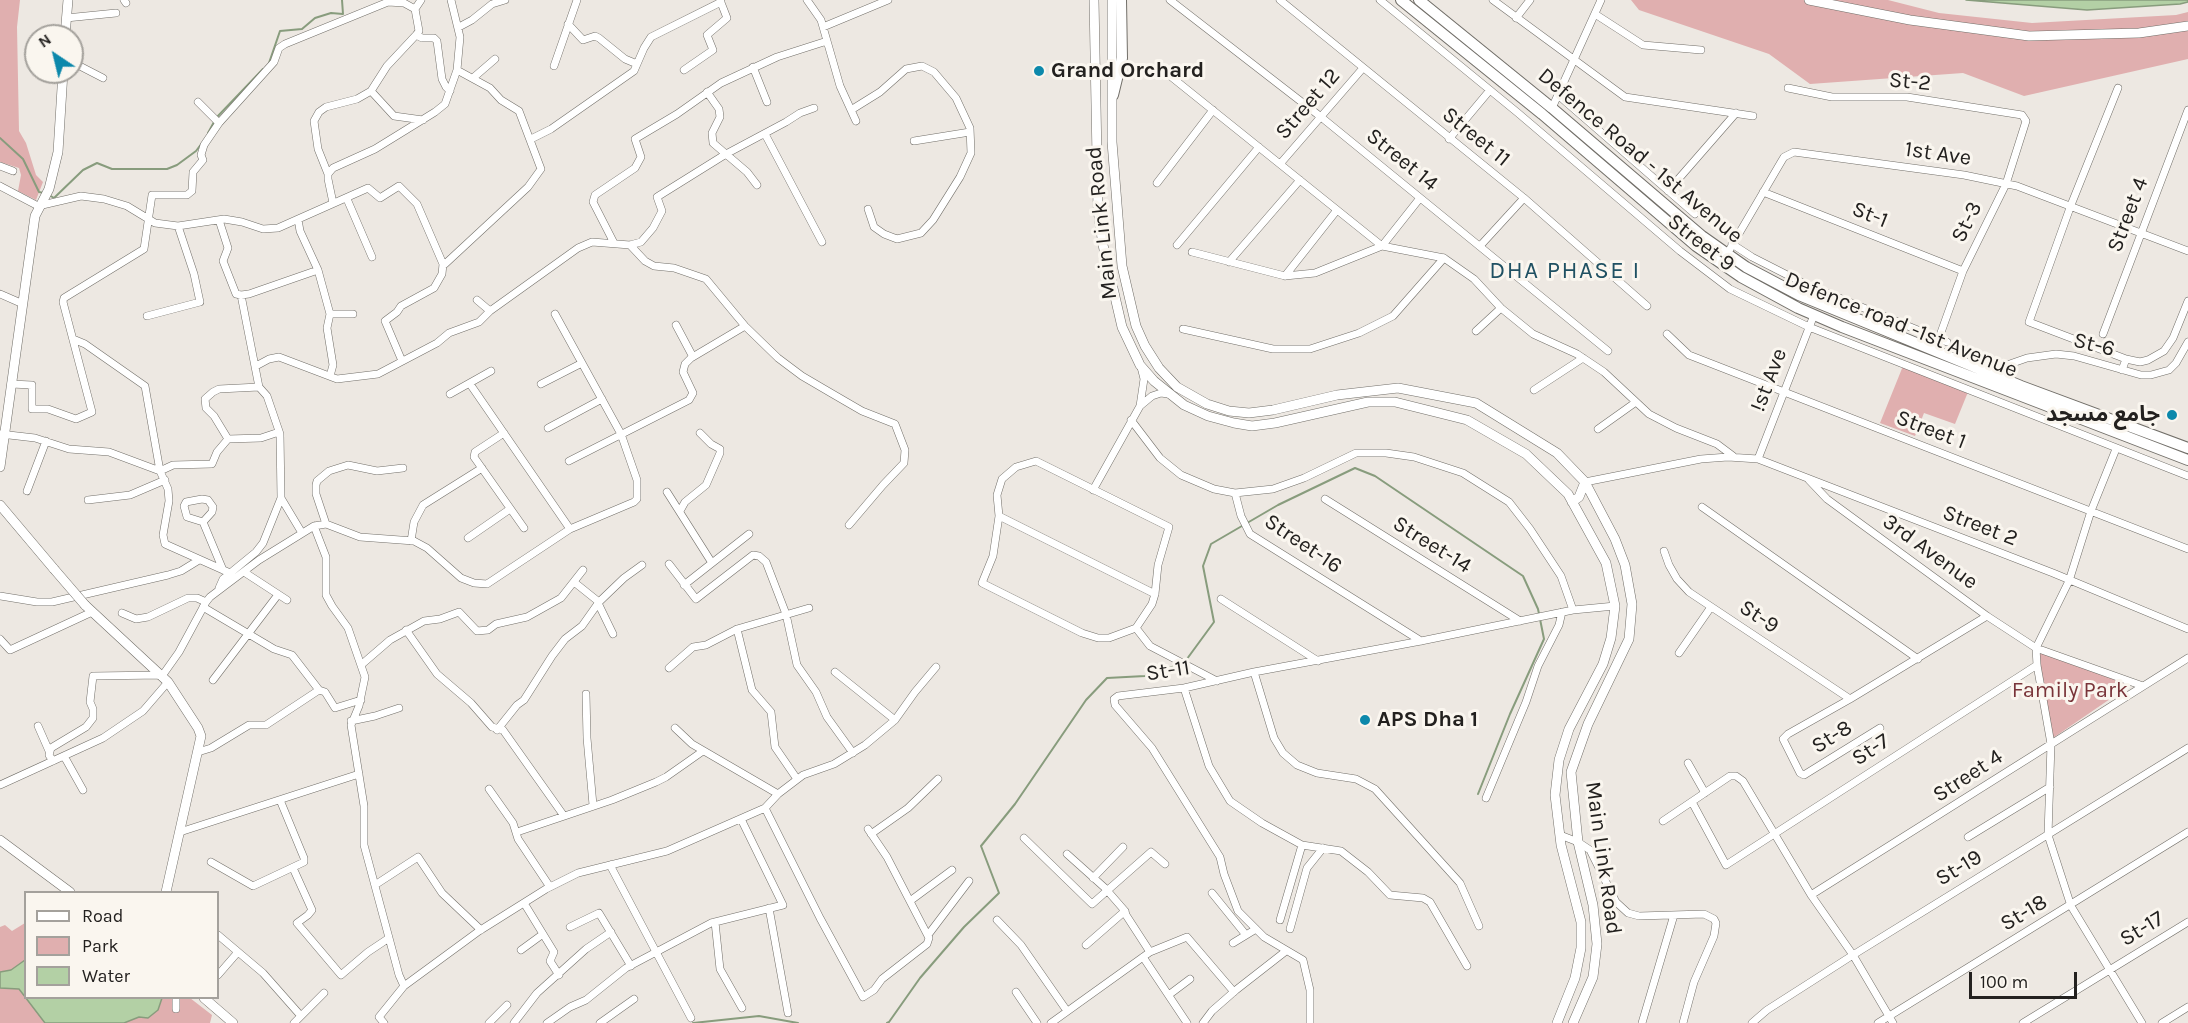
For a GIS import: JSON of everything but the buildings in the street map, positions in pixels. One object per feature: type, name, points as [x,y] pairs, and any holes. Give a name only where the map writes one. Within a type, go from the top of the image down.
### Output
[{"type":"main road","points":[[1113,95],[1122,58],[1121,0]]},
{"type":"main road","name":"Defence road -1st Avenue","points":[[1401,0],[1696,246],[1742,277],[1814,315],[2188,460]]},
{"type":"main road","name":"Defence Road - 1st Avenue","points":[[1419,0],[1552,108],[1701,236],[1730,249],[1746,267],[1799,295],[1987,372],[2188,448]]},
{"type":"main road","points":[[1511,90],[1519,81]]},
{"type":"main road","points":[[1900,349],[1904,337]]},
{"type":"street","points":[[66,24],[68,0]]},
{"type":"street","points":[[333,203],[328,174],[318,149],[314,121],[319,112],[326,107],[357,99],[371,92],[387,66],[416,35],[418,31],[415,9],[421,0]]},
{"type":"street","points":[[328,174],[333,168],[375,149],[445,104],[457,70],[459,27],[451,0]]},
{"type":"street","points":[[459,27],[492,4],[505,0]]},
{"type":"street","points":[[554,66],[577,0]]},
{"type":"street","points":[[807,0],[821,20],[840,86],[856,121]]},
{"type":"street","points":[[823,27],[888,0]]},
{"type":"street","name":"Main Link Road","points":[[1094,0],[1098,210],[1103,245],[1122,327],[1140,365],[1168,394],[1184,405],[1208,416],[1234,423],[1252,426],[1275,423],[1368,402],[1395,402],[1467,420],[1526,454],[1568,494],[1606,563],[1615,606],[1611,638],[1603,664],[1569,729],[1559,760],[1555,795],[1560,835],[1581,922],[1581,948],[1575,978],[1557,1023]]},
{"type":"street","name":"Main Link Road","points":[[1112,0],[1112,142],[1122,266],[1130,307],[1145,346],[1159,368],[1171,381],[1189,395],[1207,404],[1229,411],[1249,413],[1273,410],[1337,395],[1398,388],[1476,403],[1557,453],[1585,482],[1615,539],[1625,565],[1632,604],[1629,639],[1587,723],[1571,772],[1578,842],[1593,905],[1597,944],[1593,977],[1573,1023]]},
{"type":"street","name":"Street 14","points":[[1170,0],[1321,117],[1608,351]]},
{"type":"street","name":"Street 11","points":[[1280,0],[1524,198],[1647,306]]},
{"type":"street","name":"Street 9","points":[[1380,0],[1680,251],[1730,289],[1809,327],[2188,476]]},
{"type":"street","points":[[1493,0],[1625,97],[1753,116]]},
{"type":"street","points":[[1516,18],[1530,0]]},
{"type":"street","points":[[1552,108],[1601,0]]},
{"type":"street","points":[[1809,0],[1910,20],[2030,36],[2139,33],[2188,26]]},
{"type":"street","points":[[531,139],[551,129],[634,71],[651,37],[720,1],[727,18],[707,35],[713,50],[684,70]]},
{"type":"street","points":[[11,384],[32,385],[32,409],[46,409],[75,419],[92,412],[63,302],[64,298],[144,249],[152,195],[187,195],[192,191],[193,172],[203,160],[201,155],[204,145],[216,120],[274,62],[279,48],[388,2],[404,3],[415,9]]},
{"type":"street","points":[[66,18],[116,14]]},
{"type":"street","points":[[1594,14],[1642,45],[1701,50]]},
{"type":"street","points":[[568,24],[583,40],[595,36],[625,59],[637,64]]},
{"type":"street","points":[[416,35],[422,38],[434,38],[437,41],[442,79],[450,91]]},
{"type":"street","points":[[614,243],[593,202],[595,195],[634,168],[641,157],[635,139],[677,114],[721,83],[777,57],[827,41]]},
{"type":"street","points":[[473,78],[495,59]]},
{"type":"street","points":[[851,110],[880,92],[906,69],[922,66],[934,72],[956,98],[970,132],[971,153],[960,177],[933,220],[921,233],[897,239],[884,234],[874,227],[868,209]]},
{"type":"street","points":[[84,68],[103,78]]},
{"type":"street","points":[[753,68],[767,102]]},
{"type":"street","points":[[1159,68],[1382,246],[1444,258],[1474,279],[1501,308],[1533,334],[1583,358],[1604,372],[1649,414],[1676,428],[1717,444],[1737,459]]},
{"type":"street","name":"Street 12","points":[[1280,164],[1363,68]]},
{"type":"street","points":[[443,264],[528,187],[540,173],[540,162],[519,111],[501,100],[490,88],[457,70]]},
{"type":"street","points":[[0,467],[2,433],[35,216],[49,189],[58,152],[62,84]]},
{"type":"street","name":"St-2","points":[[1788,88],[1832,97],[1907,97],[2022,115],[2026,121]]},
{"type":"street","points":[[2118,88],[2071,205],[2029,322],[2126,359]]},
{"type":"street","points":[[1449,139],[1490,90]]},
{"type":"street","points":[[371,92],[394,116],[423,120]]},
{"type":"street","points":[[707,92],[719,109],[720,117],[711,133],[713,142],[747,172],[757,185]]},
{"type":"street","points":[[1558,95],[1695,214]]},
{"type":"street","points":[[198,102],[216,120]]},
{"type":"street","points":[[255,366],[279,357],[337,379],[378,374],[437,343],[449,333],[479,322],[490,311],[578,248],[592,242],[630,245],[640,242],[653,228],[662,211],[657,197],[726,154],[800,113],[814,108]]},
{"type":"street","points":[[1157,183],[1213,110]]},
{"type":"street","name":"Street 4","points":[[2103,334],[2188,110]]},
{"type":"street","points":[[1668,191],[1736,113]]},
{"type":"street","name":"St-3","points":[[1939,338],[1963,271],[2006,184],[2026,121]]},
{"type":"street","points":[[914,141],[970,132]]},
{"type":"street","points":[[765,134],[822,242]]},
{"type":"street","points":[[1177,245],[1259,147]]},
{"type":"street","name":"1st Ave","points":[[1730,249],[1784,157],[1794,152],[1964,176],[2017,186],[2188,251]]},
{"type":"street","points":[[0,166],[13,171]]},
{"type":"street","points":[[1228,262],[1300,180]]},
{"type":"street","points":[[0,186],[41,202],[81,196],[104,199],[127,206],[155,223],[178,226],[219,220],[242,222],[263,229],[278,228],[368,188],[380,198],[399,186],[417,204],[443,264],[435,288],[401,306],[398,312],[385,321],[402,361]]},
{"type":"street","name":"St-1","points":[[1763,192],[1963,271]]},
{"type":"street","points":[[1192,252],[1285,276],[1315,273],[1382,246],[1420,198]]},
{"type":"street","points":[[1480,246],[1524,198]]},
{"type":"street","points":[[347,199],[372,257]]},
{"type":"street","points":[[1285,276],[1337,210]]},
{"type":"street","points":[[298,219],[300,231],[318,270],[330,314],[327,328],[333,365],[330,376]]},
{"type":"street","points":[[219,220],[228,249],[224,256],[225,267],[236,294],[241,296],[318,270]]},
{"type":"street","points":[[147,316],[200,302],[194,274],[178,226]]},
{"type":"street","points":[[630,245],[645,261],[654,266],[674,268],[706,279],[746,326],[778,358],[802,376],[862,411],[895,424],[904,450],[904,463],[849,525]]},
{"type":"street","points":[[1730,249],[1752,257],[1805,284],[1947,342]]},
{"type":"street","points":[[1183,329],[1273,349],[1310,350],[1359,333],[1393,316],[1444,258]]},
{"type":"street","points":[[0,294],[23,304]]},
{"type":"street","points":[[218,590],[226,571],[256,552],[263,543],[281,498],[279,432],[267,396],[259,387],[241,296]]},
{"type":"street","points":[[477,300],[490,311]]},
{"type":"street","name":"St-6","points":[[1987,372],[2004,364],[2035,356],[2056,354],[2074,356],[2122,370],[2126,359],[2140,362],[2164,351],[2173,338],[2188,301]]},
{"type":"street","points":[[1476,331],[1501,308]]},
{"type":"street","points":[[330,314],[353,314]]},
{"type":"street","points":[[0,785],[104,738],[143,711],[205,604],[218,590],[314,526],[326,524],[360,537],[411,541],[427,548],[461,578],[474,583],[487,584],[570,529],[634,502],[637,499],[637,480],[621,434],[555,314]]},
{"type":"street","name":"!st Ave","points":[[1758,459],[1814,315]]},
{"type":"street","points":[[676,325],[693,357]]},
{"type":"street","points":[[569,461],[692,397],[693,393],[683,372],[685,364],[746,326]]},
{"type":"street","name":"Street 1","points":[[1667,334],[1689,355],[2188,549]]},
{"type":"street","points":[[73,339],[85,344],[145,386],[160,471],[165,480],[168,501],[163,527],[164,541],[171,548],[226,571]]},
{"type":"street","points":[[2122,370],[2141,375],[2160,374],[2176,363],[2188,342]]},
{"type":"street","points":[[1534,390],[1583,358]]},
{"type":"street","points":[[541,384],[582,363]]},
{"type":"street","points":[[1140,365],[1144,379],[1140,406]]},
{"type":"street","points":[[450,394],[491,371]]},
{"type":"street","points":[[470,384],[570,529]]},
{"type":"street","points":[[228,439],[214,416],[206,408],[205,399],[219,389],[259,387]]},
{"type":"street","points":[[1395,402],[1398,388]]},
{"type":"street","points":[[1093,490],[1140,406],[1152,396],[1161,393],[1168,394]]},
{"type":"street","points":[[548,428],[602,399]]},
{"type":"street","points":[[1598,429],[1636,402]]},
{"type":"street","points":[[1131,420],[1160,458],[1181,475],[1214,489],[1236,494],[1273,489],[1304,478],[1356,453],[1414,456],[1463,473],[1509,502],[1561,576],[1573,610]]},
{"type":"street","points":[[2,433],[46,441],[69,449],[119,454],[160,471],[173,465],[212,464],[217,452],[228,439],[261,438],[279,432]]},
{"type":"street","points":[[504,433],[475,452],[474,457],[524,528]]},
{"type":"street","points":[[680,511],[685,502],[706,485],[720,453],[720,449],[700,433]]},
{"type":"street","points":[[27,491],[46,441]]},
{"type":"street","points":[[2116,449],[2091,511],[2068,581],[2036,648],[2051,744],[2048,835],[2071,906],[2142,1023]]},
{"type":"street","points":[[1572,502],[1579,497],[1585,482],[1701,459],[1728,457],[1758,459]]},
{"type":"street","name":"Street 2","points":[[1758,459],[2042,568],[2068,581],[2188,629]]},
{"type":"street","points":[[1031,461],[1054,469],[1093,490],[1169,527],[1158,565],[1152,604],[1136,628],[1109,638],[1098,638],[1082,633],[981,583],[993,556],[999,516],[997,495],[1002,479],[1016,467],[1031,461]]},
{"type":"street","points":[[326,524],[316,494],[316,485],[317,481],[329,471],[348,465],[377,471],[403,468]]},
{"type":"street","points":[[411,541],[414,522],[423,505],[482,468]]},
{"type":"street","name":"3rd Avenue","points":[[1807,479],[1827,499],[1987,616],[2036,648],[2143,686]]},
{"type":"street","points":[[88,500],[130,495],[165,480]]},
{"type":"street","points":[[667,492],[712,563]]},
{"type":"street","name":"Street-16","points":[[1236,494],[1241,516],[1250,534],[1421,641]]},
{"type":"street","points":[[281,498],[302,532]]},
{"type":"street","name":"Street-14","points":[[1325,499],[1524,621]]},
{"type":"street","points":[[0,505],[88,608],[164,678],[198,728],[201,736],[198,752],[167,891]]},
{"type":"street","points":[[1702,507],[1918,659]]},
{"type":"street","points":[[468,538],[510,509]]},
{"type":"street","points":[[999,516],[1155,594]]},
{"type":"street","points":[[203,522],[226,571]]},
{"type":"street","points":[[314,526],[326,557],[326,595],[345,622],[365,677],[361,700],[351,721],[364,806],[364,845],[399,975],[404,986]]},
{"type":"street","points":[[684,585],[749,534]]},
{"type":"street","name":"St-9","points":[[1664,551],[1677,579],[1689,592],[1851,699]]},
{"type":"street","points":[[669,564],[696,599],[756,554],[766,562],[786,614],[797,665],[816,692],[827,717],[853,753]]},
{"type":"street","points":[[0,596],[37,602],[64,600],[168,576],[199,560]]},
{"type":"street","points":[[496,730],[524,700],[565,639],[582,626],[599,603],[624,578],[642,565]]},
{"type":"street","points":[[361,665],[390,640],[424,621],[440,619],[459,612],[477,631],[488,630],[496,624],[527,617],[561,598],[583,570]]},
{"type":"street","points":[[244,572],[286,600]]},
{"type":"street","points":[[574,582],[599,603],[613,634]]},
{"type":"street","points":[[213,680],[277,596]]},
{"type":"street","points":[[122,613],[136,619],[188,598],[197,598],[274,649],[292,654],[318,690],[325,692],[335,708],[361,700]]},
{"type":"street","points":[[1221,599],[1318,661]]},
{"type":"street","name":"St-11","points":[[1310,1023],[1310,990],[1305,966],[1300,957],[1264,938],[1238,910],[1220,857],[1152,748],[1115,705],[1114,699],[1119,696],[1184,688],[1254,672],[1562,612],[1615,606]]},
{"type":"street","points":[[1679,653],[1711,607]]},
{"type":"street","points":[[0,639],[10,650],[88,608]]},
{"type":"street","points":[[669,668],[693,647],[706,645],[737,629],[809,608]]},
{"type":"street","points":[[1486,798],[1539,666],[1559,625],[1562,612]]},
{"type":"street","points":[[1851,699],[1987,616]]},
{"type":"street","points":[[1136,628],[1145,643],[1217,681]]},
{"type":"street","points":[[737,629],[752,690],[771,712],[774,745],[797,779]]},
{"type":"street","points":[[406,630],[422,650],[431,668],[464,696],[484,720],[496,730],[503,730],[564,816]]},
{"type":"street","name":"Street 4","points":[[1811,895],[2188,658]]},
{"type":"street","name":"St-7","points":[[1692,802],[1725,865],[2037,665]]},
{"type":"street","points":[[384,1023],[379,1017],[404,986],[481,930],[550,887],[578,873],[667,851],[741,819],[765,808],[778,794],[803,775],[834,764],[853,753],[895,720],[936,667]]},
{"type":"street","points":[[835,672],[895,720]]},
{"type":"street","points":[[1254,672],[1274,738],[1282,753],[1298,765],[1317,773],[1356,779],[1375,789],[1460,883],[1479,926]]},
{"type":"street","points":[[49,751],[86,727],[93,718],[94,712],[90,702],[93,676],[164,678]]},
{"type":"street","points":[[1184,688],[1209,766],[1230,801],[1262,823],[1302,845],[1341,851],[1368,872],[1390,896],[1423,898],[1430,902],[1467,966]]},
{"type":"street","points":[[198,752],[211,748],[249,725],[266,725],[318,690]]},
{"type":"street","points":[[1589,690],[1602,696]]},
{"type":"street","points":[[586,694],[593,805]]},
{"type":"street","name":"St-8","points":[[1851,699],[1788,734],[1783,740],[1800,772],[1804,775],[1880,728]]},
{"type":"street","points":[[351,721],[399,708]]},
{"type":"street","points":[[38,726],[53,761]]},
{"type":"street","points":[[675,728],[703,751],[778,794]]},
{"type":"street","name":"St-19","points":[[1752,1023],[1767,1010],[1853,955],[2188,748]]},
{"type":"street","points":[[517,832],[612,800],[666,777],[703,751]]},
{"type":"street","points":[[64,756],[83,790]]},
{"type":"street","points":[[1688,763],[1705,793]]},
{"type":"street","points":[[180,832],[359,774]]},
{"type":"street","points":[[1663,821],[1730,776],[1736,776],[1743,781],[1811,895],[1853,955],[1891,1020]]},
{"type":"street","points":[[928,935],[887,857],[869,832],[908,808],[938,779]]},
{"type":"street","points":[[1968,837],[2050,787]]},
{"type":"street","points":[[489,789],[517,832],[518,839],[550,887]]},
{"type":"street","points":[[211,862],[253,886],[304,862],[280,800]]},
{"type":"street","points":[[765,808],[820,918],[863,997],[874,990],[883,977],[927,944],[928,935],[969,881]]},
{"type":"street","points":[[548,1023],[570,1007],[586,1000],[606,982],[631,966],[715,922],[783,905],[741,819]]},
{"type":"street","name":"St-18","points":[[1878,1023],[1891,1020],[2188,832]]},
{"type":"street","points":[[1560,835],[1578,842],[1593,854],[1611,893],[1621,908],[1628,913],[1639,916],[1704,914],[1710,916],[1716,923],[1714,936],[1694,982],[1683,1023]]},
{"type":"street","points":[[1024,838],[1092,904],[1151,852],[1165,864]]},
{"type":"street","points":[[0,840],[69,891]]},
{"type":"street","points":[[1280,920],[1302,845]]},
{"type":"street","points":[[1093,878],[1123,847]]},
{"type":"street","points":[[1290,929],[1307,868],[1323,848]]},
{"type":"street","points":[[1067,854],[1107,890],[1125,911],[1187,1023]]},
{"type":"street","points":[[375,885],[418,857],[442,893],[481,930]]},
{"type":"street","points":[[610,866],[690,1018]]},
{"type":"street","points":[[293,868],[312,910],[309,915],[297,923],[341,975],[389,938]]},
{"type":"street","points":[[910,902],[952,870]]},
{"type":"street","points":[[1212,893],[1246,935]]},
{"type":"street","points":[[524,903],[554,952],[550,961],[559,975]]},
{"type":"street","points":[[769,908],[788,1013]]},
{"type":"street","points":[[1086,945],[1125,911]]},
{"type":"street","points":[[570,927],[599,913],[631,966]]},
{"type":"street","points":[[1642,1023],[1674,915]]},
{"type":"street","points":[[997,920],[1021,945],[1067,1011]]},
{"type":"street","points":[[715,922],[720,969],[742,1008]]},
{"type":"street","name":"St-17","points":[[2023,1023],[2188,922]]},
{"type":"street","points":[[1233,943],[1256,929]]},
{"type":"street","points":[[514,1023],[537,993],[586,949],[611,932]]},
{"type":"street","points":[[521,950],[543,934]]},
{"type":"street","points":[[219,935],[263,973],[301,1016]]},
{"type":"street","points":[[1051,1023],[1147,954],[1187,937],[1234,992]]},
{"type":"street","points":[[1203,1023],[1212,1011],[1286,951]]},
{"type":"street","points":[[219,974],[238,952]]},
{"type":"street","points":[[1170,994],[1190,979]]},
{"type":"street","points":[[1016,992],[1037,1023]]},
{"type":"street","points":[[294,1023],[324,993]]},
{"type":"street","points":[[176,999],[176,1009]]},
{"type":"street","points":[[205,999],[233,1023]]},
{"type":"street","points":[[600,1023],[634,999]]},
{"type":"street","points":[[489,1023],[507,1005]]},
{"type":"street","points":[[2162,1023],[2188,1007]]},
{"type":"green space","points":[[0,0],[20,0],[17,27],[19,131],[26,143],[36,175],[43,182],[36,200],[18,191],[21,175],[19,168],[0,162]]},
{"type":"green space","points":[[1631,0],[1888,0],[1939,13],[2032,23],[2176,15],[2188,12],[2188,59],[2024,96],[1963,73],[1810,84],[1769,54],[1639,10]]},
{"type":"green space","points":[[1903,366],[1968,392],[1955,424],[1924,413],[1915,436],[1880,423]]},
{"type":"green space","name":"Family Park","points":[[2037,649],[2132,684],[2050,740]]},
{"type":"green space","points":[[24,924],[24,999],[191,999],[212,1015],[210,1023],[0,1023],[0,927],[5,925],[12,931]]},
{"type":"water","points":[[1966,0],[2188,0],[2188,2],[2087,10]]},
{"type":"water","points":[[24,961],[24,996],[19,989],[0,988],[0,972],[11,970]]},
{"type":"water","points":[[27,999],[162,999],[158,1010],[148,1018],[139,1017],[124,1023],[45,1023]]},
{"type":"waterway","points":[[269,63],[280,31],[302,29],[315,18],[331,13],[343,14],[342,0]]},
{"type":"waterway","points":[[217,117],[263,69]]},
{"type":"waterway","points":[[208,133],[214,122]]},
{"type":"waterway","points":[[0,138],[23,159],[39,192],[44,193]]},
{"type":"waterway","points":[[49,195],[54,198],[83,170],[97,163],[112,169],[167,169],[177,165],[196,151],[202,143]]},
{"type":"waterway","points":[[887,1023],[920,978],[964,927],[999,893],[981,846],[1015,804],[1086,700],[1107,678],[1145,676],[1184,663],[1214,622],[1203,566],[1211,544],[1278,505],[1355,468],[1375,476],[1523,576],[1538,609],[1544,639],[1510,714],[1478,794]]},
{"type":"waterway","points":[[693,1023],[759,1016],[798,1023]]},
{"type":"place","name":"Grand Orchard","points":[[1039,71]]},
{"type":"place","name":"جامع مسجد","points":[[2172,415]]},
{"type":"place","name":"APS Dha 1","points":[[1365,720]]},
{"type":"district","name":"DHA PHASE I","points":[[1565,271]]}]
